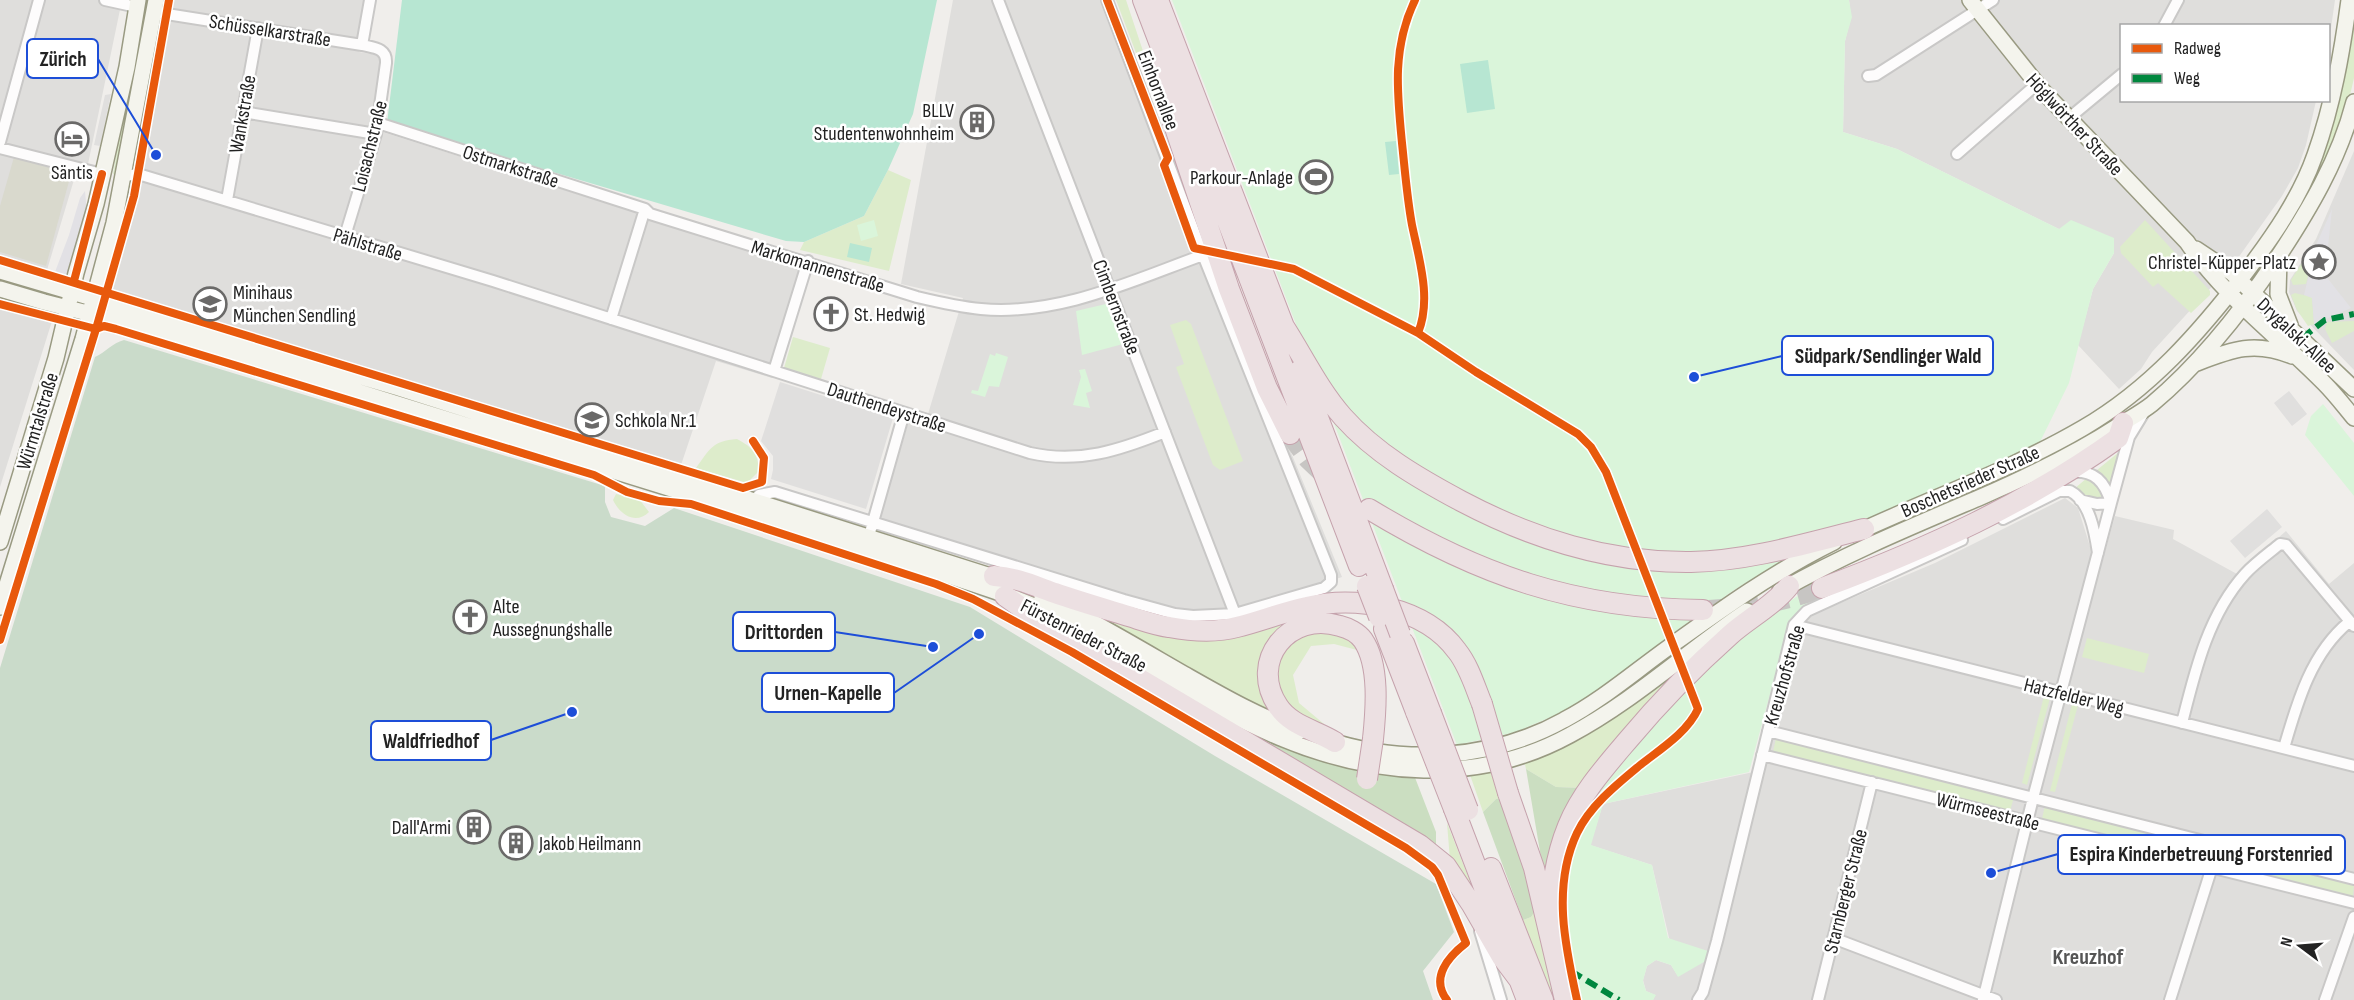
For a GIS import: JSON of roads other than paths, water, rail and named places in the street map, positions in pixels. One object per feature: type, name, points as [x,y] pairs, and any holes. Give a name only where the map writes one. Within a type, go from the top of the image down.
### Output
[{"type":"highway","points":[[1132,0],[1229,289],[1267,388],[1290,434]]},
{"type":"highway","points":[[1143,0],[1461,809],[1543,1000]]},
{"type":"highway","points":[[1158,0],[1284,325],[1375,588]]},
{"type":"highway","points":[[1284,325],[1325,395],[1344,418],[1379,451],[1423,481],[1497,520],[1547,540],[1614,556],[1692,562],[1752,555],[1864,529]]},
{"type":"highway","points":[[1822,588],[1926,547],[2037,490],[2118,438],[2123,423]]},
{"type":"highway","points":[[1369,508],[1449,554],[1492,572],[1556,593],[1636,607],[1703,610]]},
{"type":"highway","points":[[998,569],[1008,577],[1060,595],[1167,627],[1203,631],[1235,628],[1308,606],[1359,603],[1407,613],[1444,637],[1457,650],[1482,704],[1508,793],[1534,868],[1565,1000]]},
{"type":"highway","points":[[1550,934],[1554,879],[1561,845],[1577,807],[1592,784],[1649,715],[1681,682],[1729,636],[1779,598],[1789,586]]},
{"type":"highway","points":[[1005,596],[1032,615],[1420,845],[1446,866],[1502,957],[1520,981]]},
{"type":"highway","points":[[1335,742],[1321,733],[1292,721],[1278,706],[1269,686],[1268,664],[1275,647],[1284,636],[1299,626],[1314,622],[1332,623],[1348,628],[1363,639],[1372,663],[1376,693],[1373,738],[1367,779],[1355,806]]},
{"type":"highway","points":[[1461,809],[1527,1000]]},
{"type":"main road","name":"Boschetsrieder Straße","points":[[1396,752],[1432,755],[1493,748],[1525,738],[1564,721],[1615,689],[1738,598],[1787,568],[1864,529],[2043,449],[2106,414],[2153,378],[2180,351],[2229,294],[2291,206],[2307,175],[2337,82],[2349,0]]},
{"type":"main road","name":"Würmtalstraße","points":[[0,542],[56,358],[127,68],[137,3]]},
{"type":"main road","name":"Höglwörther Straße","points":[[1974,5],[2037,84],[2187,242],[2202,264],[2243,307]]},
{"type":"main road","name":"Würmtalstraße","points":[[0,607],[92,306],[121,195],[155,6]]},
{"type":"main road","name":"Boschetsrieder Straße","points":[[1401,769],[1438,770],[1495,763],[1528,753],[1570,735],[1622,703],[1719,630],[1789,586],[1858,550],[2035,473],[2151,405],[2192,366],[2243,307],[2279,255],[2313,202],[2341,144],[2354,102]]},
{"type":"main road","points":[[2321,136],[2331,144],[2341,144]]},
{"type":"main road","points":[[102,174],[114,181],[121,195]]},
{"type":"main road","name":"Höglwörther Straße","points":[[2187,242],[2239,280]]},
{"type":"main road","points":[[2279,255],[2278,294],[2292,329]]},
{"type":"main road","name":"Fürstenrieder Straße","points":[[0,271],[70,300]]},
{"type":"main road","name":"Drygalski-Allee","points":[[2239,280],[2354,389]]},
{"type":"main road","name":"Fürstenrieder Straße","points":[[0,289],[70,300],[388,384],[614,464],[923,567],[1059,618],[1224,712],[1274,737],[1335,758],[1377,767],[1401,769]]},
{"type":"main road","name":"Drygalski-Allee","points":[[2243,307],[2326,385],[2354,418]]},
{"type":"main road","points":[[2192,366],[2228,351],[2249,347],[2281,352],[2300,360]]},
{"type":"main road","name":"Fürstenrieder Straße","points":[[614,464],[871,529],[998,569],[1230,700],[1281,724],[1335,742],[1396,752]]},
{"type":"street","points":[[0,142],[39,0]]},
{"type":"street","points":[[105,0],[137,3]]},
{"type":"street","points":[[362,45],[370,0]]},
{"type":"street","name":"Cimbernstraße","points":[[998,0],[1235,614]]},
{"type":"street","name":"Einhornallee","points":[[1107,0],[1203,255],[1331,575],[1331,582]]},
{"type":"street","points":[[1868,76],[1876,75],[1974,5],[1993,0]]},
{"type":"street","points":[[2165,24],[2178,0]]},
{"type":"street","name":"Schüsselkarstraße","points":[[155,6],[258,28],[362,45],[382,50],[385,53]]},
{"type":"street","name":"Wankstraße","points":[[227,200],[258,28]]},
{"type":"street","name":"Loisachstraße","points":[[345,236],[377,129],[385,53]]},
{"type":"street","points":[[2069,118],[2120,75]]},
{"type":"street","points":[[1957,154],[2037,84]]},
{"type":"street","name":"Ostmarkstraße","points":[[243,112],[377,129],[645,209]]},
{"type":"street","points":[[0,148],[102,174]]},
{"type":"street","name":"Pählstraße","points":[[125,176],[138,174],[227,200],[611,319]]},
{"type":"street","points":[[611,319],[645,209]]},
{"type":"street","name":"Markomannenstraße","points":[[645,209],[650,214],[808,261],[917,297],[982,309],[1046,306],[1070,302],[1203,255]]},
{"type":"street","points":[[774,371],[808,261]]},
{"type":"street","name":"Dauthendeystraße","points":[[611,319],[1030,453],[1073,457],[1103,454],[1165,432]]},
{"type":"street","points":[[1984,998],[2033,798],[2129,437],[2138,419],[2151,405]]},
{"type":"street","points":[[871,529],[904,413]]},
{"type":"street","points":[[2062,475],[2074,472],[2094,476],[2107,488],[2111,503]]},
{"type":"street","name":"Kreuzhofstraße","points":[[1698,1000],[1703,992],[1717,941],[1794,626],[1799,617],[1807,611],[1930,555],[2059,491],[2070,491],[2080,500]]},
{"type":"street","points":[[2080,500],[2097,504],[2111,503]]},
{"type":"street","points":[[2080,500],[2095,532],[2098,553]]},
{"type":"street","points":[[2182,723],[2201,651],[2215,620],[2245,573],[2280,544],[2286,545],[2351,624],[2336,632],[2306,682],[2284,748]]},
{"type":"street","name":"Fürstenrieder Straße","points":[[998,569],[1175,614],[1193,616],[1235,614],[1324,588],[1331,582]]},
{"type":"street","name":"Hatzfelder Weg","points":[[1794,626],[2354,766]]},
{"type":"street","name":"Würmseestraße","points":[[1768,731],[2354,879]]},
{"type":"street","name":"Würmseestraße","points":[[1762,755],[2354,903]]},
{"type":"street","name":"Starnberger Straße","points":[[1818,1000],[1872,782]]},
{"type":"street","points":[[2170,1000],[2212,867]]},
{"type":"street","points":[[1472,905],[1501,1000]]},
{"type":"street","points":[[2325,1000],[2354,917]]},
{"type":"street","points":[[1833,938],[1984,998],[1996,1000]]},
{"type":"tunnel","points":[[1290,434],[1308,459],[1327,477]]},
{"type":"tunnel","points":[[1709,610],[1767,603],[1822,588]]},
{"type":"place","name":"BLLV Studentenwohnheim","points":[[977,122]]},
{"type":"place","name":"Säntis","points":[[72,139]]},
{"type":"place","name":"Zürich","points":[[156,155]]},
{"type":"place","name":"Parkour-Anlage","points":[[1316,177]]},
{"type":"place","name":"Christel-Küpper-Platz","points":[[2319,262]]},
{"type":"place","name":"Minihaus München Sendling","points":[[210,304]]},
{"type":"place","name":"St. Hedwig","points":[[831,314]]},
{"type":"place","name":"Südpark/Sendlinger Wald","points":[[1694,377]]},
{"type":"place","name":"Schkola Nr.1","points":[[592,420]]},
{"type":"place","name":"Alte Aussegnungshalle","points":[[470,617]]},
{"type":"place","name":"Urnen-Kapelle","points":[[979,634]]},
{"type":"place","name":"Drittorden","points":[[933,647]]},
{"type":"place","name":"Waldfriedhof","points":[[572,712]]},
{"type":"place","name":"Dall'Armi","points":[[474,827]]},
{"type":"place","name":"Jakob Heilmann","points":[[516,843]]},
{"type":"place","name":"Espira Kinderbetreuung Forstenried","points":[[1991,873]]},
{"type":"district","name":"Kreuzhof","points":[[2088,956]]}]
